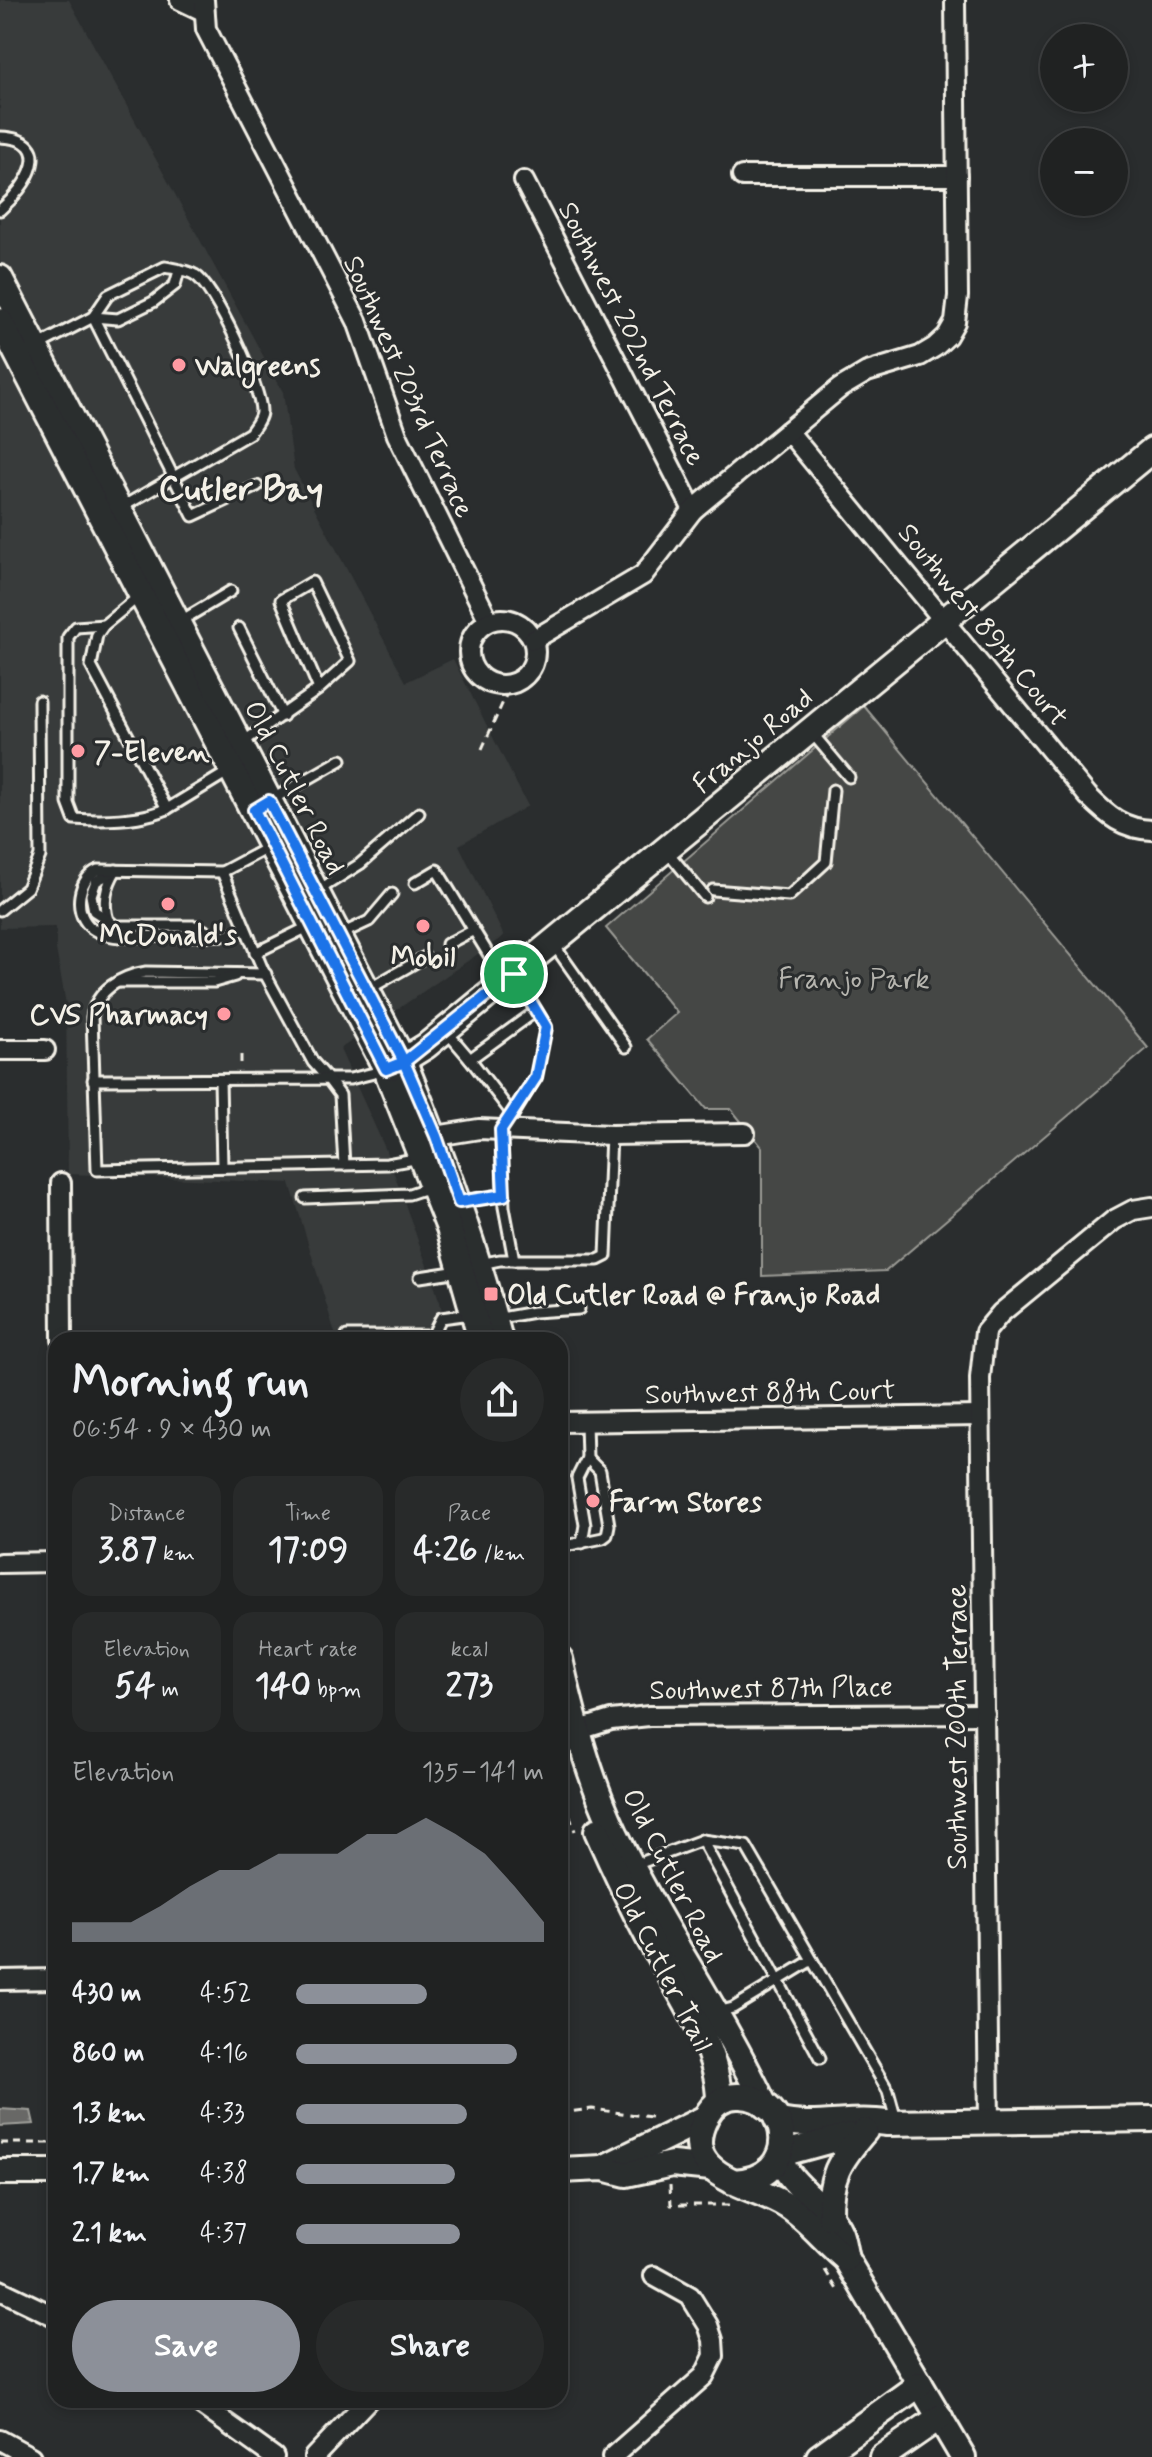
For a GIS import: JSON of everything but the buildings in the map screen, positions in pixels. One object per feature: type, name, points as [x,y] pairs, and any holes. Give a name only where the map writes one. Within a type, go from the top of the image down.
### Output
[{"type":"main road","name":"Old Cutler Road","points":[[0,278],[11,330],[240,758],[308,896],[338,935],[367,990],[433,1186],[471,1267]]},
{"type":"main road","name":"Franjo Road","points":[[395,1066],[510,978],[1152,450]]},
{"type":"main road","name":"Old Cutler Road","points":[[308,896],[313,925],[436,1136],[459,1202],[485,1327]]},
{"type":"main road","name":"Old Cutler Road","points":[[568,1737],[632,1866],[771,2113]]},
{"type":"main road","name":"Old Cutler Road","points":[[568,1742],[582,1792],[612,1864],[684,2002],[716,2072],[719,2085],[712,2110]]},
{"type":"main road","points":[[684,2002],[713,2013]]},
{"type":"main road","points":[[603,2168],[743,2096],[771,2113],[816,2126],[863,2120],[883,2126]]},
{"type":"main road","points":[[712,2110],[701,2142],[711,2168],[735,2193],[789,2207],[834,2263],[920,2384],[963,2457]]},
{"type":"main road","points":[[771,2113],[782,2135],[780,2156],[793,2182],[830,2217],[841,2235],[834,2263]]},
{"type":"main road","points":[[735,2193],[759,2177],[780,2156],[883,2126],[1152,2119]]},
{"type":"main road","points":[[830,2217],[829,2198],[841,2160],[883,2126]]},
{"type":"main road","points":[[568,2170],[603,2168],[626,2174],[672,2164],[711,2168]]},
{"type":"main road","points":[[0,2172],[48,2172]]},
{"type":"main road","points":[[819,2457],[920,2384]]},
{"type":"main road","points":[[882,2457],[940,2417]]},
{"type":"street","points":[[180,0],[204,6]]},
{"type":"street","points":[[533,640],[643,575],[693,510],[853,379],[920,356],[947,336],[955,322],[958,296],[955,0]]},
{"type":"street","name":"Southwest 203rd Terrace","points":[[204,6],[206,29],[357,321],[397,435],[489,621]]},
{"type":"street","points":[[742,176],[957,176]]},
{"type":"street","name":"Southwest 202nd Terrace","points":[[524,181],[693,510]]},
{"type":"street","name":"Southwest 89th Court","points":[[788,431],[1103,811],[1127,827],[1152,830]]},
{"type":"street","points":[[509,619],[519,623],[533,640],[535,651],[529,671],[511,684],[500,686],[489,683],[473,668],[469,647],[479,627],[489,621],[509,619]]},
{"type":"street","points":[[0,1050],[45,1050]]},
{"type":"street","points":[[436,1136],[468,1130],[611,1135],[745,1133]]},
{"type":"street","points":[[61,1183],[62,1332]]},
{"type":"street","name":"Southwest 200th Terrace","points":[[989,2122],[980,1416],[980,1361],[985,1332],[1001,1313],[1102,1229],[1133,1210],[1152,1207]]},
{"type":"street","name":"Southwest 88th Court","points":[[568,1422],[980,1416]]},
{"type":"street","points":[[0,1563],[48,1562]]},
{"type":"street","name":"Southwest 87th Place","points":[[568,1730],[611,1720],[649,1716],[985,1714]]},
{"type":"street","points":[[0,1980],[48,1979]]},
{"type":"street","points":[[612,2457],[704,2376],[714,2356],[711,2331],[690,2296],[654,2276]]},
{"type":"street","points":[[0,2290],[48,2313]]},
{"type":"street","points":[[205,2408],[274,2457]]},
{"type":"street","points":[[314,2457],[360,2408]]},
{"type":"street","points":[[0,2440],[31,2457]]},
{"type":"lane","points":[[0,137],[25,142],[34,160],[23,185],[0,210]]},
{"type":"lane","points":[[93,317],[108,295],[165,267],[195,275],[206,287],[232,333],[257,386],[261,414],[250,433],[111,513]]},
{"type":"lane","points":[[11,330],[93,317],[118,319],[153,302],[175,285],[179,271]]},
{"type":"lane","points":[[93,317],[193,516],[257,486]]},
{"type":"lane","points":[[104,625],[76,627],[68,637],[68,803],[74,819],[152,815],[167,809],[240,758],[283,716],[319,689],[350,661],[312,582],[281,600],[319,689]]},
{"type":"lane","points":[[150,589],[104,625],[97,635],[91,666],[167,809]]},
{"type":"lane","points":[[170,628],[231,591]]},
{"type":"lane","points":[[239,628],[283,716]]},
{"type":"lane","points":[[0,910],[27,888],[40,856],[39,701]]},
{"type":"lane","points":[[810,731],[849,777]]},
{"type":"lane","points":[[261,805],[341,760]]},
{"type":"lane","points":[[666,850],[709,894],[789,896],[826,862],[833,790]]},
{"type":"lane","points":[[308,896],[360,864],[419,813]]},
{"type":"lane","points":[[245,929],[228,935],[120,937],[93,930],[86,924],[80,908],[83,883],[92,872],[116,870],[222,872],[280,840]]},
{"type":"lane","points":[[116,870],[107,888],[105,905],[108,920],[123,927],[196,926],[214,935]]},
{"type":"lane","points":[[415,883],[437,870],[474,930],[546,1027],[536,1077],[501,1130],[504,1195],[514,1260]]},
{"type":"lane","points":[[222,872],[266,974],[313,1062],[340,1095],[344,1165]]},
{"type":"lane","points":[[338,935],[369,921],[392,894]]},
{"type":"lane","points":[[255,953],[313,925]]},
{"type":"lane","points":[[447,944],[474,930]]},
{"type":"lane","points":[[552,942],[626,1047]]},
{"type":"lane","points":[[367,990],[425,957]]},
{"type":"lane","points":[[266,974],[238,976],[212,972],[146,972],[130,975],[108,988],[94,1004],[97,1170],[387,1164],[423,1157]]},
{"type":"lane","points":[[470,1059],[536,1011]]},
{"type":"lane","points":[[445,1030],[513,1115]]},
{"type":"lane","points":[[93,1080],[350,1079],[395,1066]]},
{"type":"lane","points":[[220,1080],[222,1166]]},
{"type":"lane","points":[[420,1277],[514,1260],[598,1260],[606,1256],[611,1135]]},
{"type":"lane","points":[[305,1198],[409,1194],[433,1186]]},
{"type":"lane","points":[[459,1202],[504,1195]]},
{"type":"lane","points":[[434,1332],[441,1318],[485,1327],[534,1312],[579,1309]]},
{"type":"lane","points":[[582,1543],[585,1525],[577,1478],[587,1458],[586,1422]]},
{"type":"lane","points":[[568,1546],[603,1538],[609,1530],[600,1471],[587,1458]]},
{"type":"lane","points":[[632,1866],[702,1840],[746,1846],[888,2091],[883,2126]]},
{"type":"lane","points":[[702,1840],[820,2058]]},
{"type":"lane","points":[[713,2013],[733,2008],[812,1960]]},
{"type":"path","points":[[482,749],[511,684]]},
{"type":"path","points":[[241,1055],[241,1070]]},
{"type":"path","points":[[568,1810],[578,1837]]},
{"type":"path","points":[[568,2112],[592,2109],[651,2117],[653,2126]]},
{"type":"path","points":[[0,2143],[48,2143]]},
{"type":"path","points":[[670,2176],[671,2205],[735,2193]]},
{"type":"path","points":[[834,2263],[844,2301]]},
{"type":"shaded area","points":[[0,0],[69,0],[283,392],[294,469],[406,682],[453,659],[528,806],[459,845],[504,936],[340,1049],[385,1148],[440,1302],[446,1332],[335,1332],[290,1183],[68,1174],[66,1004],[56,949],[56,927],[0,928]]},
{"type":"green space","name":"Franjo Park","points":[[864,706],[1148,1048],[886,1271],[762,1276],[762,1147],[731,1109],[706,1109],[647,1039],[677,1013],[606,928]]},
{"type":"water","points":[[0,2109],[31,2111],[34,2124],[0,2126]]},
{"type":"place","name":"Walgreens","points":[[179,365]]},
{"type":"place","name":"7-Eleven","points":[[78,751]]},
{"type":"place","name":"McDonald's","points":[[168,904]]},
{"type":"place","name":"Mobil","points":[[423,926]]},
{"type":"place","name":"CVS Pharmacy","points":[[224,1014]]},
{"type":"place","name":"Old Cutler Road @ Franjo Road","points":[[491,1294]]},
{"type":"place","name":"Farm Stores","points":[[593,1501]]},
{"type":"district","name":"Cutler Bay","points":[[241,487]]},
{"type":"route","points":[[514,974],[404,1062],[269,801],[254,810],[386,1069],[404,1062],[436,1136],[459,1202],[504,1195],[501,1130],[536,1077],[546,1027],[514,974]]}]
